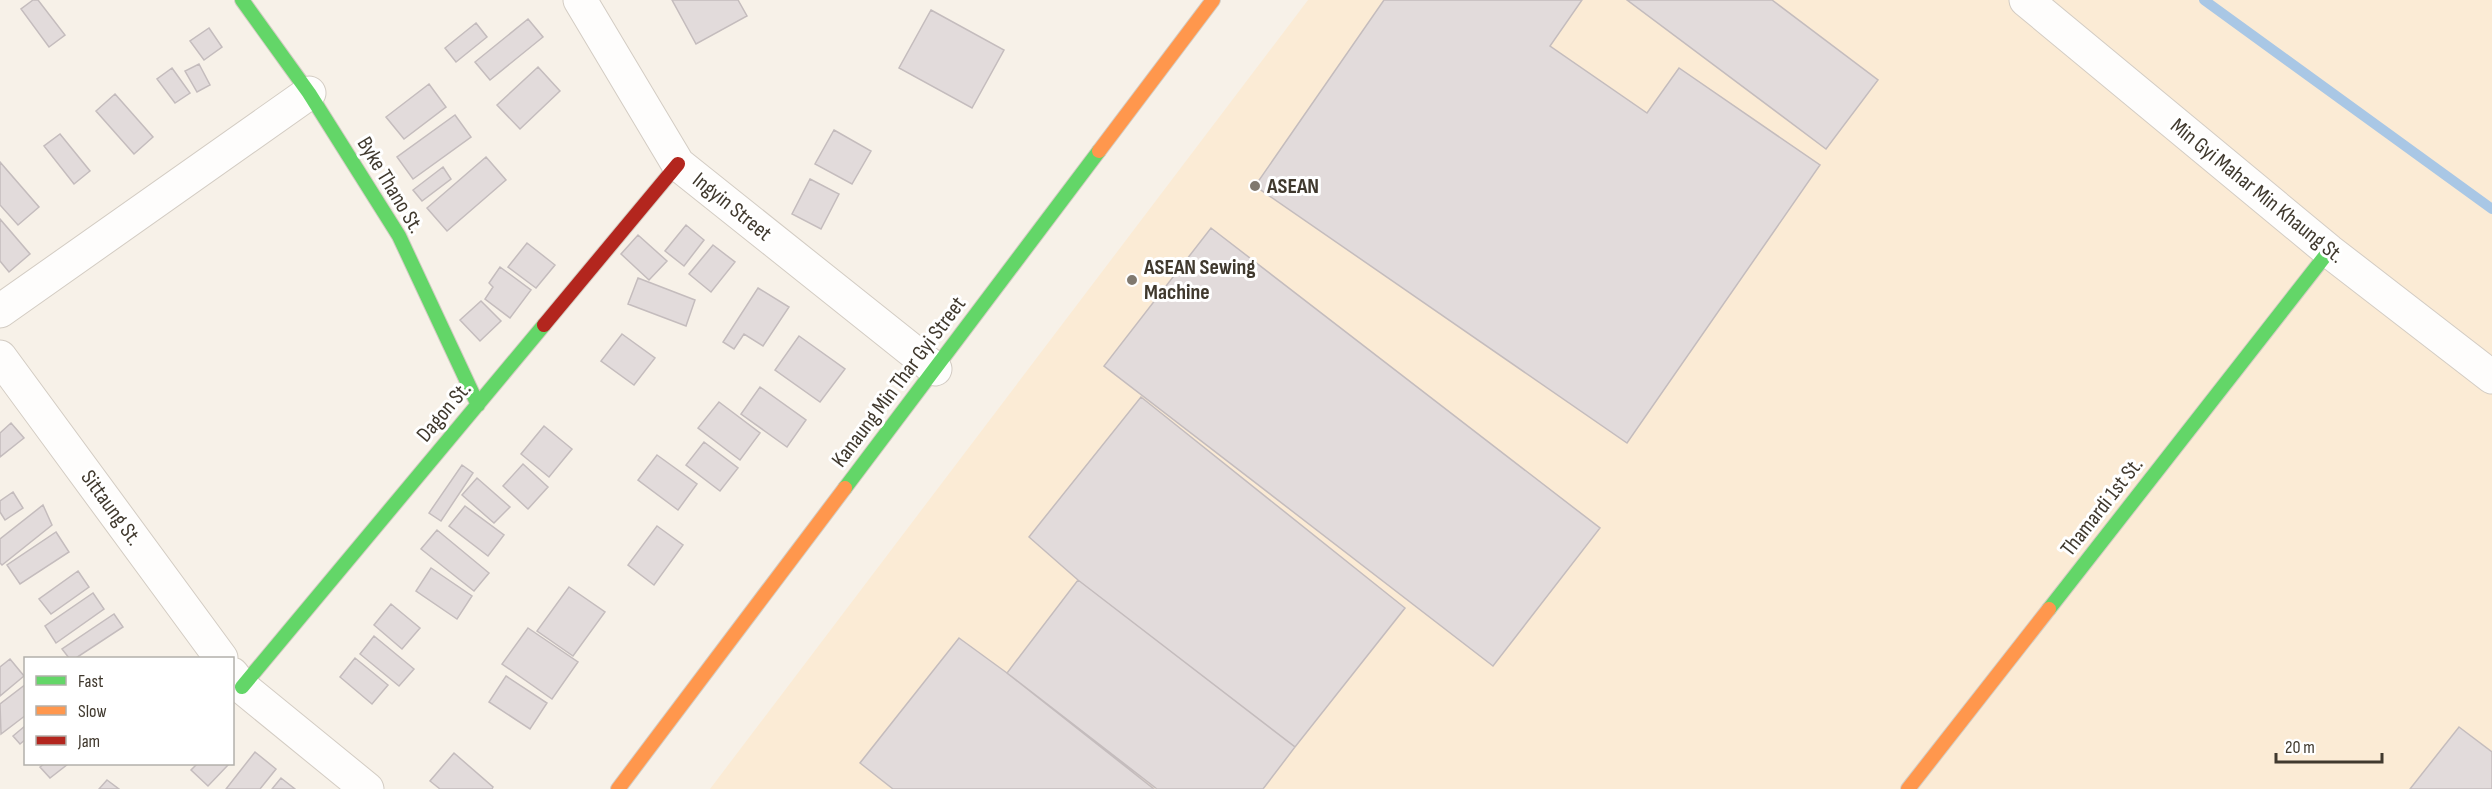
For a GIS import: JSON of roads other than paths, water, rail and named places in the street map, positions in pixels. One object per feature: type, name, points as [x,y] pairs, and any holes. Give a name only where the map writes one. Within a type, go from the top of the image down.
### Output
[{"type":"street","name":"Byke Thano St.","points":[[242,0],[309,93],[399,236],[478,405]]},
{"type":"street","name":"Ingyin Street","points":[[580,0],[678,164],[935,369]]},
{"type":"street","name":"Kanaung Min Thar Gyi Street","points":[[618,789],[1213,0]]},
{"type":"street","name":"Min Gyi Mahar Min Khaung St.","points":[[2026,0],[2330,251],[2492,377]]},
{"type":"street","points":[[0,311],[309,93]]},
{"type":"street","name":"Dagon St.","points":[[237,681],[478,405],[678,164]]},
{"type":"street","name":"Thamardi 1st St.","points":[[1908,789],[2330,251]]},
{"type":"street","name":"Sittaung St.","points":[[0,357],[220,657]]},
{"type":"street","points":[[237,681],[368,789]]},
{"type":"waterway","points":[[2204,0],[2492,209]]},
{"type":"place","name":"ASEAN","points":[[1255,186]]},
{"type":"place","name":"ASEAN Sewing Machine","points":[[1132,280]]}]
